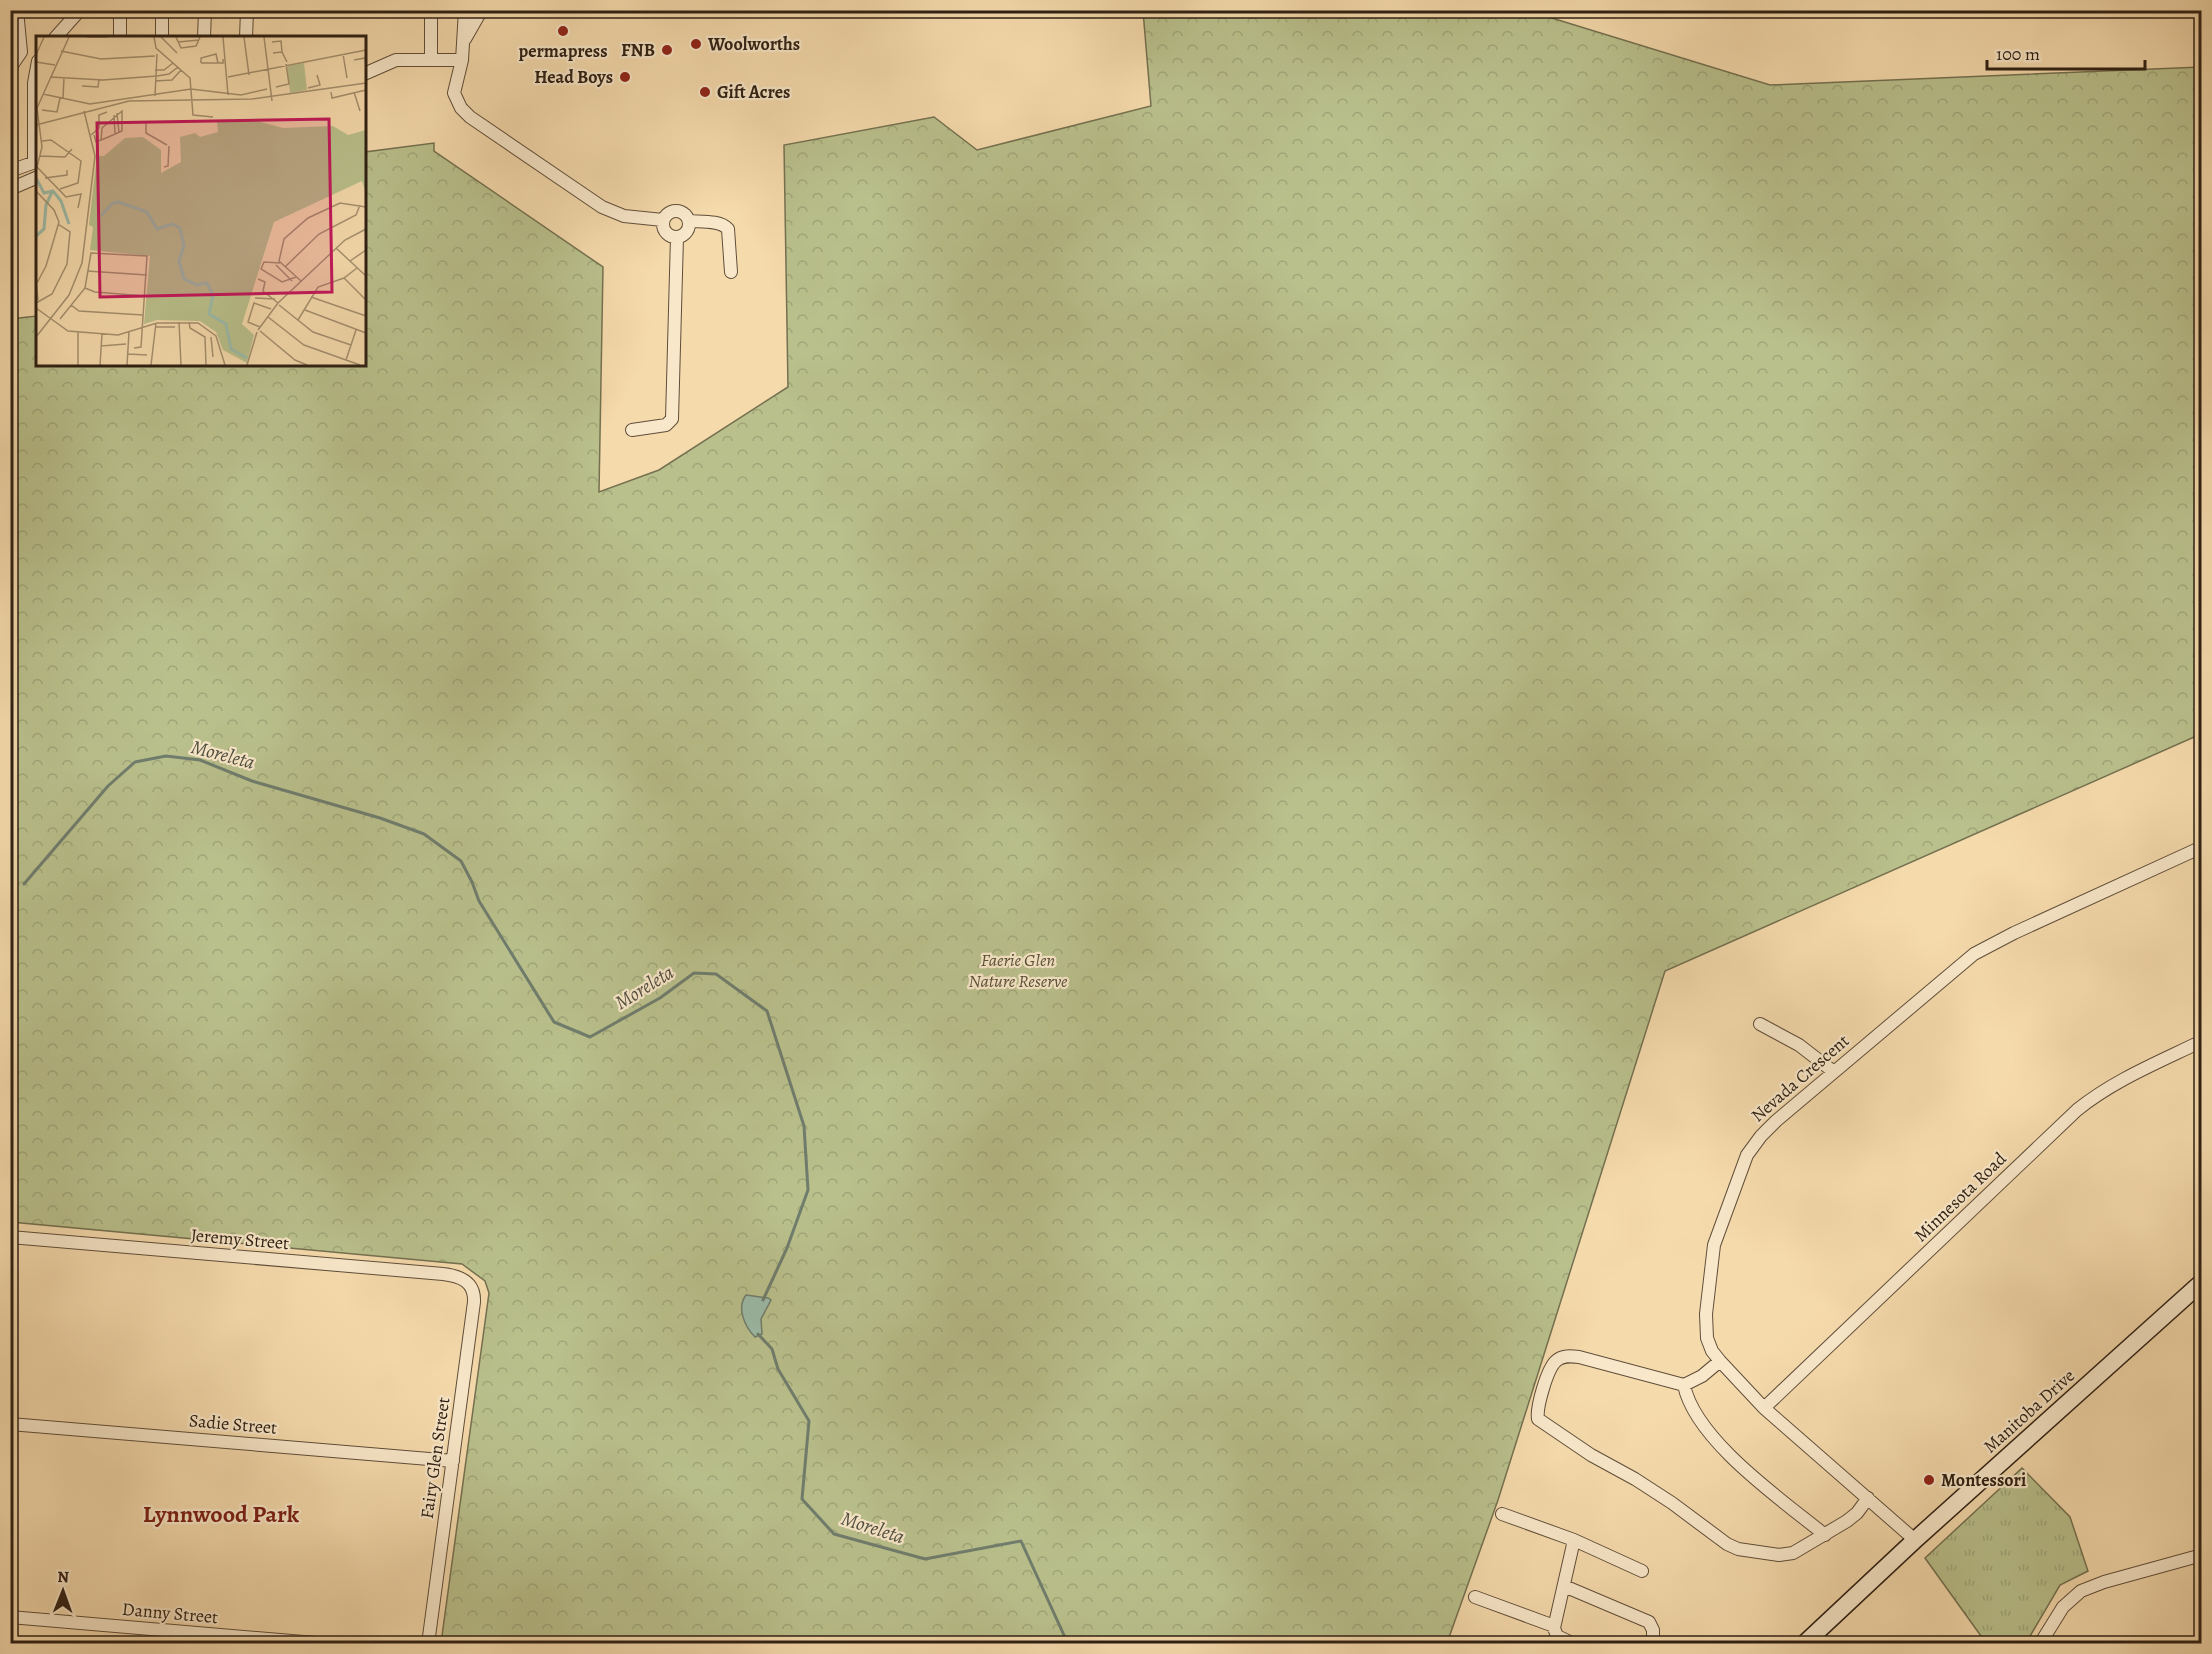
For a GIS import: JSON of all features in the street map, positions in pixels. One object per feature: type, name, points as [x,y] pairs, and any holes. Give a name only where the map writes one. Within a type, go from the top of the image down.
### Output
[{"type":"street","points":[[10,68],[20,56],[21,49],[17,10]]},
{"type":"street","points":[[57,36],[80,10]]},
{"type":"street","points":[[117,10],[120,19],[120,36]]},
{"type":"street","points":[[162,10],[162,36]]},
{"type":"street","points":[[204,36],[205,10]]},
{"type":"street","points":[[246,36],[247,10]]},
{"type":"street","points":[[431,10],[431,60]]},
{"type":"street","points":[[481,11],[465,10],[462,60],[454,93],[461,108],[470,117],[602,207],[624,216],[663,220]]},
{"type":"street","points":[[464,40],[481,11]]},
{"type":"street","points":[[366,73],[396,60],[462,60]]},
{"type":"street","points":[[10,171],[36,161],[34,83],[36,72]]},
{"type":"street","points":[[10,189],[36,178]]},
{"type":"street","points":[[676,210],[685,213],[689,221],[685,233],[677,237],[663,228],[663,220],[668,213],[676,210]]},
{"type":"street","points":[[689,221],[717,223],[728,229],[731,272]]},
{"type":"street","points":[[632,430],[666,425],[672,419],[677,237]]},
{"type":"street","name":"Nevada Crescent","points":[[1915,1540],[1764,1408],[1712,1351],[1705,1330],[1714,1245],[1744,1164],[1761,1136],[1965,961],[1990,944],[2202,847]]},
{"type":"street","points":[[1760,1023],[1799,1045],[1834,1072]]},
{"type":"street","name":"Minnesota Road","points":[[1764,1408],[2077,1110],[2110,1087],[2202,1041]]},
{"type":"street","name":"Jeremy Street","points":[[10,1238],[443,1274],[458,1276],[465,1280]]},
{"type":"street","name":"Fairy Glen Street","points":[[428,1644],[475,1299],[473,1290],[465,1280]]},
{"type":"street","name":"Manitoba Drive","points":[[1804,1644],[1915,1540],[2202,1282]]},
{"type":"street","points":[[1720,1361],[1702,1376],[1684,1385],[1579,1357],[1563,1357],[1554,1364],[1537,1407],[1538,1419],[1591,1455],[1672,1503],[1726,1545],[1756,1552],[1786,1555],[1802,1549],[1857,1513],[1868,1498]]},
{"type":"street","points":[[1684,1385],[1689,1404],[1700,1422],[1725,1449],[1746,1470],[1825,1535]]},
{"type":"street","name":"Sadie Street","points":[[10,1424],[453,1461]]},
{"type":"street","points":[[1502,1514],[1574,1540],[1642,1571]]},
{"type":"street","points":[[1569,1643],[1555,1632],[1554,1626],[1574,1540]]},
{"type":"street","points":[[2040,1644],[2063,1606],[2081,1591],[2104,1582],[2202,1555]]},
{"type":"street","points":[[1564,1586],[1649,1622],[1653,1629],[1653,1644]]},
{"type":"street","points":[[1475,1597],[1554,1626]]},
{"type":"street","name":"Danny Street","points":[[10,1617],[327,1644]]},
{"type":"green space","name":"Faerie Glen Nature Reserve","points":[[1143,11],[1529,11],[1770,85],[2201,67],[2201,734],[1665,971],[1498,1500],[1447,1643],[441,1643],[489,1293],[485,1281],[462,1264],[11,1222],[10,319],[36,316],[36,366],[366,366],[366,152],[434,143],[434,151],[603,267],[599,492],[659,470],[788,387],[784,145],[934,117],[977,150],[1151,106]]},
{"type":"green space","points":[[2022,1468],[2070,1517],[2088,1571],[2060,1585],[2026,1643],[1986,1643],[1925,1558]]},
{"type":"shaded area","points":[[746,1295],[771,1300],[761,1319],[762,1334],[755,1337],[743,1317],[742,1306]]},
{"type":"waterway","name":"Moreleta","points":[[24,884],[108,786],[135,762],[166,756],[200,760],[252,781],[380,818],[424,834],[461,861],[479,901],[554,1022],[590,1037],[660,998],[694,973],[716,974],[767,1011],[804,1126],[808,1190],[787,1248],[763,1300]]},
{"type":"waterway","name":"Moreleta","points":[[758,1334],[772,1349],[778,1369],[809,1421],[802,1499],[834,1534],[925,1559],[1021,1541],[1068,1644]]},
{"type":"place","name":"permapress","points":[[563,31]]},
{"type":"place","name":"Woolworths","points":[[696,44]]},
{"type":"place","name":"FNB","points":[[667,50]]},
{"type":"place","name":"Head Boys","points":[[625,77]]},
{"type":"place","name":"Gift Acres","points":[[705,92]]},
{"type":"place","name":"Montessori","points":[[1929,1480]]},
{"type":"district","name":"Lynnwood Park","points":[[221,1514]]}]
